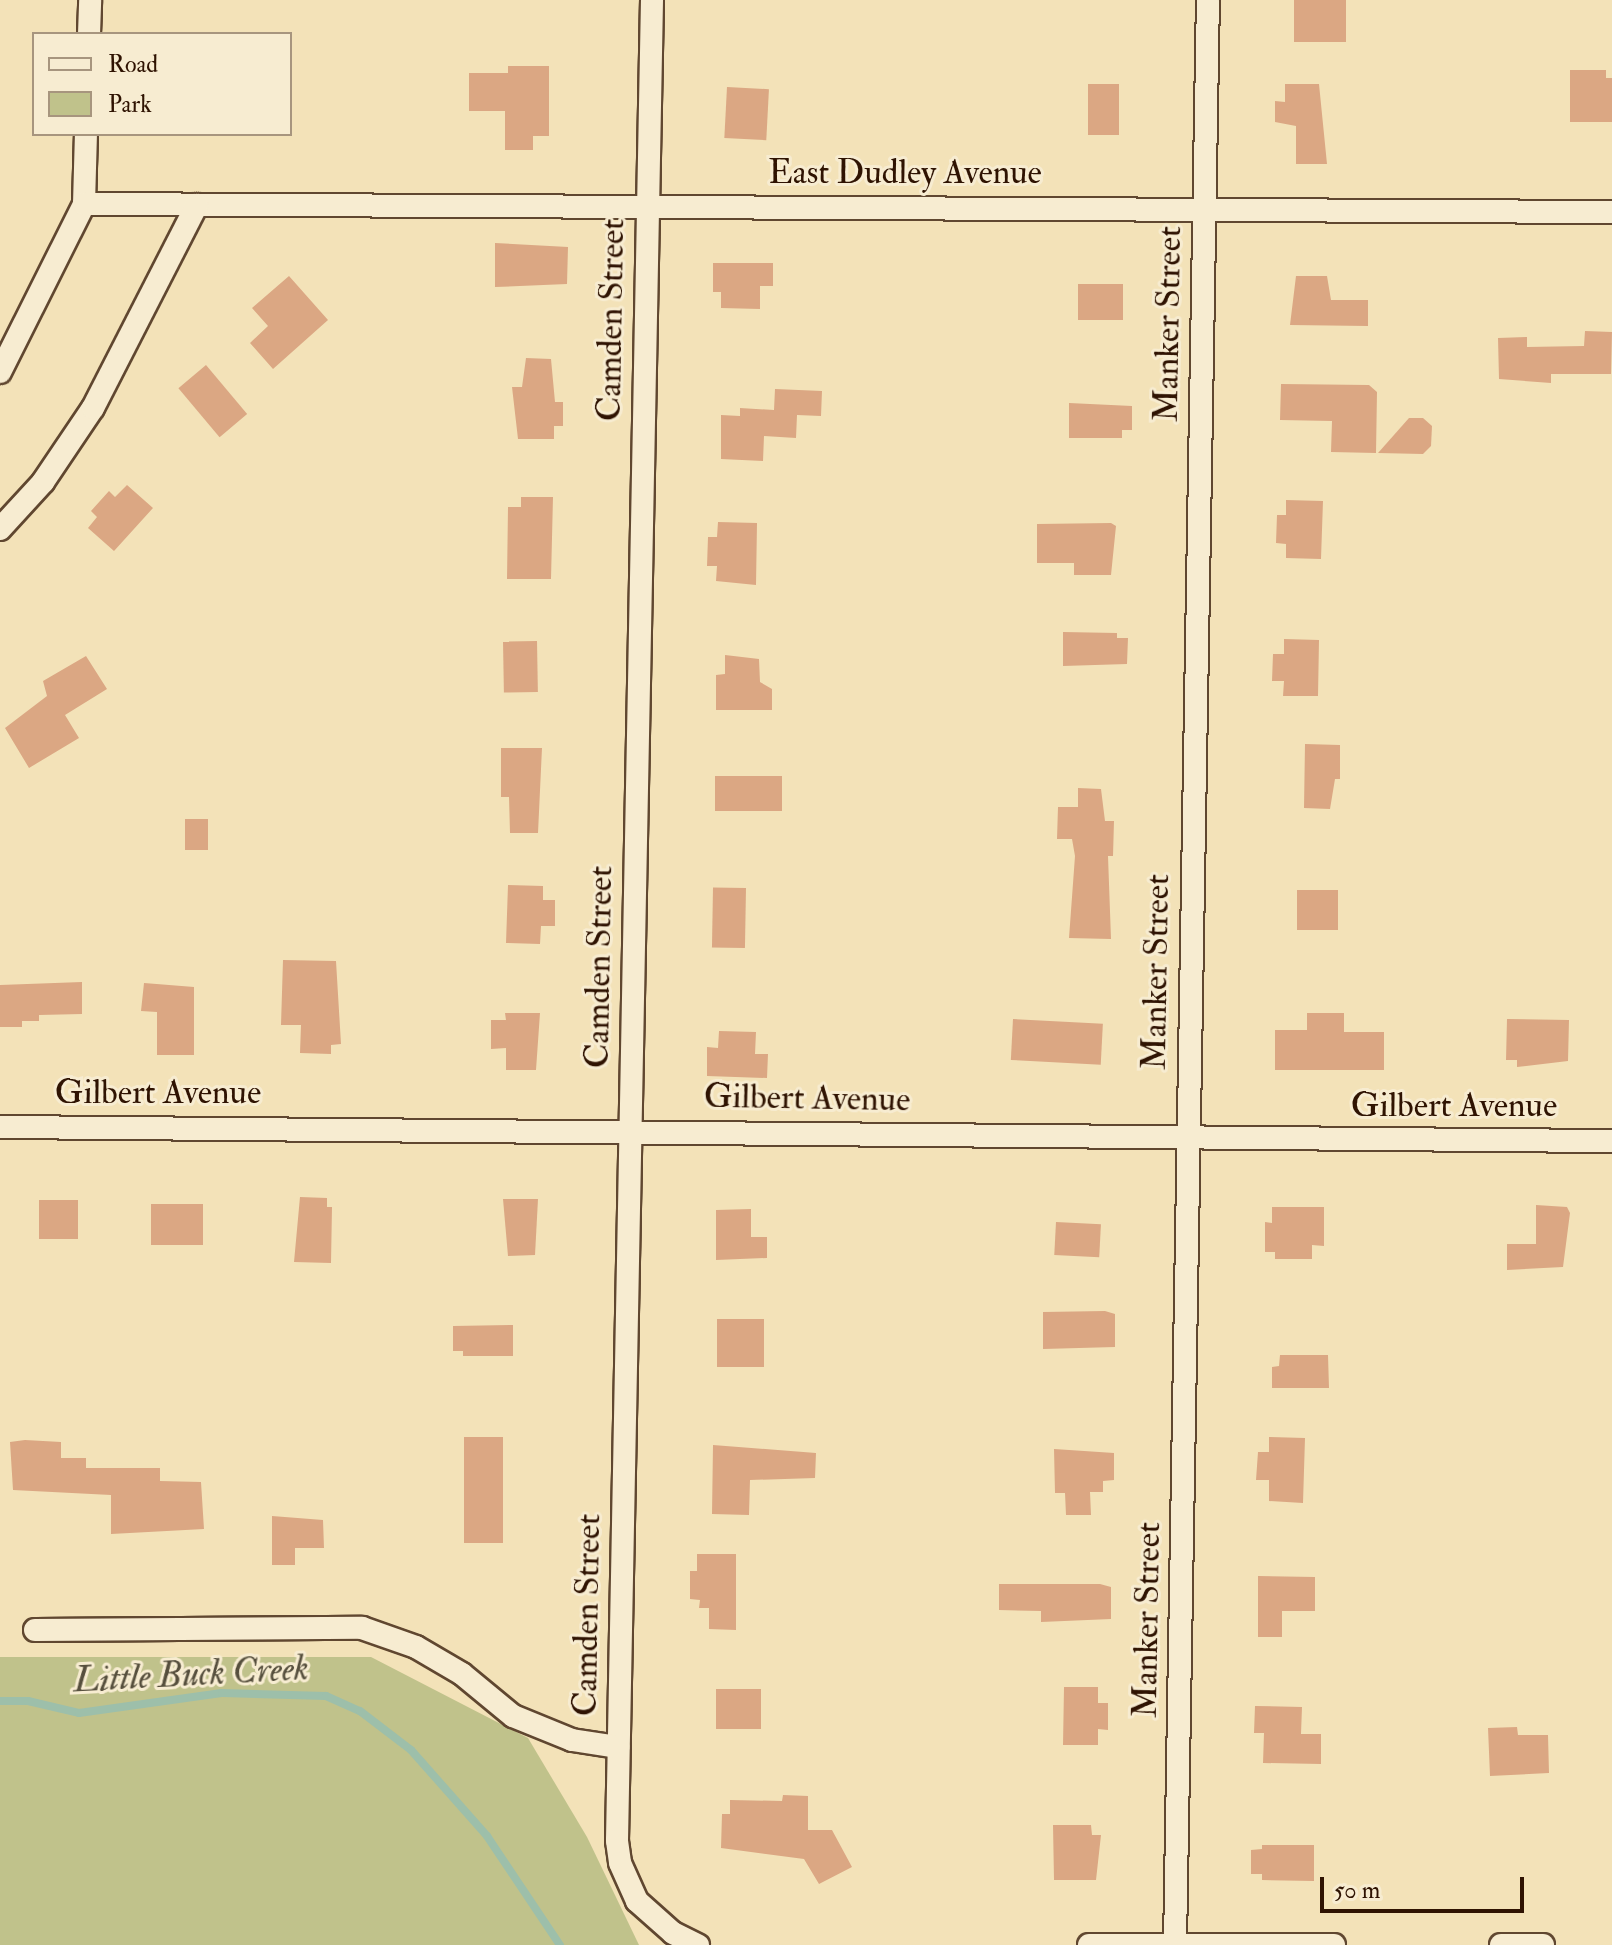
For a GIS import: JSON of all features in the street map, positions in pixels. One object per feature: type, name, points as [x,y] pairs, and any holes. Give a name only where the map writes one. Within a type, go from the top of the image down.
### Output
[{"type":"street","points":[[89,32],[90,0]]},
{"type":"street","name":"Camden Street","points":[[652,0],[618,1747],[620,1863],[637,1901],[660,1922],[698,1945]]},
{"type":"street","name":"Manker Street","points":[[1175,1944],[1208,0]]},
{"type":"street","points":[[0,372],[84,204],[86,136]]},
{"type":"street","name":"East Dudley Avenue","points":[[84,204],[1612,212]]},
{"type":"street","points":[[0,529],[43,482],[93,408],[197,205]]},
{"type":"street","name":"Gilbert Avenue","points":[[0,1127],[630,1129],[1187,1139],[1612,1141]]},
{"type":"street","points":[[35,1630],[362,1628],[416,1647],[462,1674],[513,1716],[572,1740],[618,1747]]},
{"type":"street","points":[[1089,1945],[1334,1945]]},
{"type":"street","points":[[1501,1945],[1543,1945]]},
{"type":"green space","points":[[0,1657],[371,1657],[528,1738],[587,1837],[639,1945],[0,1945]]},
{"type":"building","points":[[1294,0],[1346,0],[1346,42],[1294,42]]},
{"type":"building","points":[[508,66],[549,66],[549,136],[533,136],[533,150],[505,150],[505,111],[469,111],[469,73],[508,73]]},
{"type":"building","points":[[1570,70],[1606,70],[1606,78],[1612,78],[1612,122],[1570,122]]},
{"type":"building","points":[[1088,84],[1119,84],[1119,135],[1088,135]]},
{"type":"building","points":[[1285,84],[1319,84],[1327,164],[1296,164],[1296,126],[1275,122],[1275,101],[1285,102]]},
{"type":"building","points":[[727,87],[769,89],[766,140],[724,138]]},
{"type":"building","points":[[495,243],[568,247],[567,284],[495,287]]},
{"type":"building","points":[[713,263],[773,263],[773,286],[760,286],[760,309],[721,308],[721,292],[713,292]]},
{"type":"building","points":[[289,276],[328,320],[273,369],[250,343],[268,326],[252,308]]},
{"type":"building","points":[[1296,276],[1327,276],[1331,300],[1368,300],[1368,326],[1290,325]]},
{"type":"building","points":[[1078,284],[1123,284],[1123,320],[1078,320]]},
{"type":"building","points":[[1585,331],[1612,332],[1611,374],[1551,374],[1551,383],[1499,379],[1498,338],[1527,337],[1527,347],[1584,346]]},
{"type":"building","points":[[526,358],[551,359],[555,402],[563,402],[563,426],[554,426],[554,439],[518,439],[512,387],[522,387]]},
{"type":"building","points":[[206,365],[247,414],[220,437],[178,388]]},
{"type":"building","points":[[1281,384],[1369,385],[1377,392],[1376,453],[1331,452],[1332,421],[1280,420]]},
{"type":"building","points":[[775,389],[822,391],[821,416],[797,415],[796,438],[764,436],[763,461],[721,459],[721,415],[740,416],[740,408],[774,410]]},
{"type":"building","points":[[1069,403],[1132,406],[1132,430],[1122,430],[1122,438],[1069,438]]},
{"type":"building","points":[[1409,418],[1423,418],[1432,426],[1431,446],[1423,454],[1378,453]]},
{"type":"building","points":[[127,485],[153,508],[114,551],[88,528],[97,517],[91,511],[109,491],[115,497]]},
{"type":"building","points":[[521,497],[553,497],[551,579],[507,579],[508,507],[521,507]]},
{"type":"building","points":[[1286,500],[1323,501],[1321,559],[1286,558],[1286,544],[1276,543],[1277,515],[1286,515]]},
{"type":"building","points":[[718,522],[757,523],[756,585],[716,581],[717,566],[707,566],[708,537],[717,537]]},
{"type":"building","points":[[1111,523],[1116,526],[1111,575],[1074,575],[1074,563],[1037,563],[1037,524]]},
{"type":"building","points":[[1063,632],[1117,633],[1117,638],[1128,638],[1127,664],[1063,666]]},
{"type":"building","points":[[1284,639],[1319,640],[1318,696],[1283,696],[1284,681],[1272,681],[1273,654],[1284,654]]},
{"type":"building","points":[[537,641],[538,692],[504,693],[503,642]]},
{"type":"building","points":[[725,655],[759,659],[760,682],[772,689],[772,710],[716,710],[716,675],[725,674]]},
{"type":"building","points":[[86,656],[107,689],[65,715],[79,738],[29,768],[5,728],[47,696],[43,681]]},
{"type":"building","points":[[1305,744],[1340,745],[1340,779],[1335,779],[1330,809],[1304,808]]},
{"type":"building","points":[[501,748],[542,748],[538,833],[510,833],[509,797],[501,797]]},
{"type":"building","points":[[715,776],[782,776],[782,811],[715,811]]},
{"type":"building","points":[[1078,788],[1101,789],[1105,821],[1114,821],[1113,856],[1108,856],[1111,939],[1069,938],[1075,856],[1072,839],[1057,839],[1058,807],[1078,807]]},
{"type":"building","points":[[185,819],[208,819],[208,850],[185,850]]},
{"type":"building","points":[[508,885],[543,886],[543,900],[555,900],[555,926],[541,926],[540,944],[506,943]]},
{"type":"building","points":[[713,887],[746,888],[745,948],[712,947]]},
{"type":"building","points":[[1297,890],[1338,890],[1338,930],[1297,930]]},
{"type":"building","points":[[283,960],[336,961],[341,1044],[331,1045],[331,1054],[300,1053],[301,1025],[281,1025]]},
{"type":"building","points":[[82,982],[82,1014],[39,1015],[39,1021],[22,1021],[22,1027],[0,1027],[0,985]]},
{"type":"building","points":[[144,983],[194,987],[194,1055],[157,1055],[157,1012],[141,1011]]},
{"type":"building","points":[[505,1013],[540,1013],[536,1070],[506,1070],[506,1048],[491,1049],[491,1020],[506,1020]]},
{"type":"building","points":[[1307,1013],[1344,1013],[1344,1032],[1384,1032],[1384,1070],[1275,1070],[1275,1030],[1307,1030]]},
{"type":"building","points":[[1013,1019],[1103,1024],[1101,1065],[1011,1060]]},
{"type":"building","points":[[1507,1019],[1569,1020],[1568,1061],[1517,1067],[1517,1060],[1506,1060]]},
{"type":"building","points":[[719,1031],[756,1032],[755,1054],[768,1054],[767,1078],[707,1076],[707,1047],[718,1048]]},
{"type":"building","points":[[300,1197],[327,1198],[327,1207],[332,1207],[331,1263],[294,1262]]},
{"type":"building","points":[[503,1199],[538,1199],[535,1255],[508,1256]]},
{"type":"building","points":[[39,1200],[78,1200],[78,1239],[39,1239]]},
{"type":"building","points":[[151,1204],[203,1204],[203,1245],[151,1245]]},
{"type":"building","points":[[1536,1205],[1567,1207],[1570,1213],[1563,1267],[1507,1270],[1507,1244],[1536,1244]]},
{"type":"building","points":[[1272,1207],[1324,1207],[1324,1246],[1312,1245],[1312,1259],[1275,1259],[1275,1252],[1265,1252],[1265,1222],[1272,1223]]},
{"type":"building","points":[[751,1209],[751,1237],[767,1237],[767,1258],[716,1260],[716,1210]]},
{"type":"building","points":[[1056,1222],[1101,1224],[1099,1257],[1054,1255]]},
{"type":"building","points":[[1105,1311],[1115,1314],[1115,1347],[1043,1349],[1043,1312]]},
{"type":"building","points":[[717,1319],[764,1319],[764,1367],[717,1367]]},
{"type":"building","points":[[513,1325],[513,1356],[463,1356],[463,1351],[453,1351],[453,1326]]},
{"type":"building","points":[[1280,1355],[1328,1355],[1329,1388],[1272,1388],[1272,1367],[1279,1366]]},
{"type":"building","points":[[464,1437],[503,1437],[503,1543],[464,1543]]},
{"type":"building","points":[[1269,1437],[1305,1438],[1303,1503],[1269,1501],[1269,1480],[1256,1480],[1258,1452],[1269,1452]]},
{"type":"building","points":[[10,1442],[61,1442],[61,1458],[86,1458],[86,1468],[160,1468],[160,1481],[201,1482],[204,1529],[111,1534],[111,1495],[13,1490]]},
{"type":"building","points":[[713,1445],[816,1453],[815,1478],[750,1480],[749,1515],[712,1514]]},
{"type":"building","points":[[1054,1449],[1114,1453],[1114,1480],[1103,1481],[1103,1492],[1090,1492],[1091,1515],[1066,1515],[1065,1493],[1055,1493]]},
{"type":"building","points":[[272,1516],[323,1520],[324,1548],[295,1548],[295,1565],[272,1565]]},
{"type":"building","points":[[697,1554],[736,1554],[736,1630],[709,1629],[709,1608],[699,1608],[700,1600],[690,1599],[690,1571],[697,1571]]},
{"type":"building","points":[[1258,1576],[1315,1577],[1315,1611],[1282,1611],[1282,1637],[1258,1637]]},
{"type":"building","points":[[999,1584],[1100,1584],[1111,1587],[1111,1619],[1041,1622],[1041,1611],[999,1610]]},
{"type":"building","points":[[1064,1687],[1098,1687],[1098,1703],[1108,1703],[1108,1730],[1098,1729],[1098,1745],[1063,1745]]},
{"type":"building","points":[[716,1689],[761,1689],[761,1729],[716,1729]]},
{"type":"building","points":[[1255,1706],[1302,1707],[1301,1734],[1321,1734],[1321,1764],[1263,1763],[1264,1733],[1254,1733]]},
{"type":"building","points":[[1517,1727],[1518,1735],[1548,1735],[1549,1773],[1490,1776],[1488,1728]]},
{"type":"building","points":[[783,1795],[808,1796],[808,1830],[832,1830],[852,1867],[819,1884],[804,1859],[721,1848],[722,1814],[730,1814],[730,1800],[782,1801]]},
{"type":"building","points":[[1053,1825],[1091,1825],[1092,1835],[1101,1835],[1096,1880],[1054,1880]]},
{"type":"building","points":[[1262,1845],[1314,1845],[1314,1881],[1262,1880],[1262,1874],[1251,1874],[1251,1850],[1262,1849]]},
{"type":"waterway","name":"Little Buck Creek","points":[[0,1701],[28,1701],[79,1713],[222,1693],[326,1696],[360,1711],[411,1750],[487,1836],[560,1945]]}]
